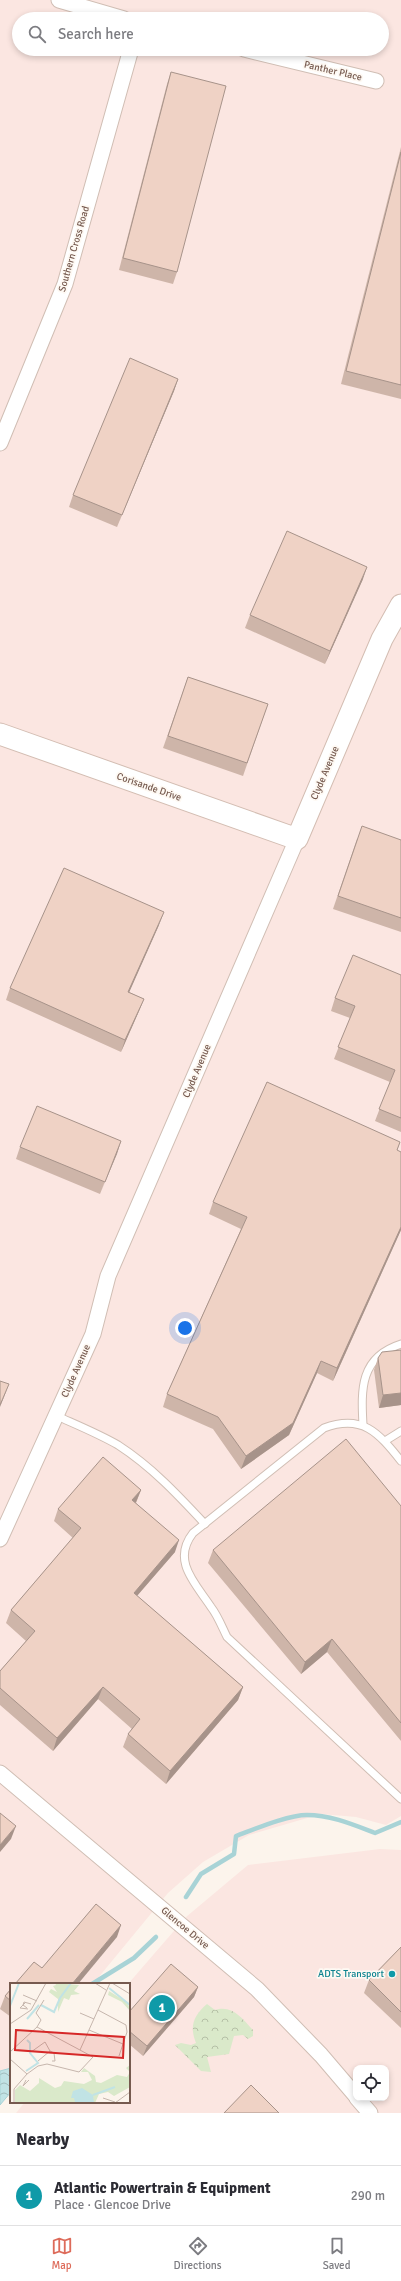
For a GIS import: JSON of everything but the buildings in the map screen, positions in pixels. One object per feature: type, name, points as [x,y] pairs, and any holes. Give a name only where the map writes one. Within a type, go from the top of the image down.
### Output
[{"type":"street","points":[[59,0],[100,12]]},
{"type":"street","name":"Southern Cross Road","points":[[0,443],[65,284],[128,56]]},
{"type":"street","name":"Panther Place","points":[[273,56],[376,81]]},
{"type":"street","name":"Clyde Avenue","points":[[0,1539],[93,1334],[108,1276],[382,639],[401,605]]},
{"type":"street","name":"Corisande Drive","points":[[0,734],[297,839]]},
{"type":"street","name":"Glencoe Drive","points":[[0,1773],[257,1989],[321,2055],[353,2092]]},
{"type":"street","name":"Glencoe Drive","points":[[360,2101],[370,2113]]},
{"type":"lane","points":[[363,1425],[362,1387],[365,1373],[372,1362],[382,1353],[401,1344]]},
{"type":"lane","points":[[57,1416],[117,1445],[144,1463],[168,1484],[205,1524]]},
{"type":"lane","points":[[401,1461],[385,1441],[363,1425],[350,1422],[324,1428],[205,1524],[188,1540],[185,1548],[186,1569],[190,1578],[213,1609],[227,1637],[401,1798]]},
{"type":"lane","points":[[385,1441],[401,1431]]},
{"type":"shaded area","points":[[0,0],[401,0],[401,1816],[386,1825],[356,1817],[321,1814],[249,1835],[203,1862],[168,1893],[94,1983],[10,1983],[10,2073],[0,2079]]},
{"type":"shaded area","points":[[380,1849],[401,1850],[401,2113],[16,2113],[24,2103],[130,2103],[129,1983],[186,1917],[248,1865]]},
{"type":"green space","points":[[207,2004],[215,2010],[227,2009],[232,2011],[241,2017],[253,2030],[253,2036],[248,2039],[243,2035],[234,2036],[229,2054],[207,2057],[211,2072],[201,2071],[175,2045],[181,2043],[191,2045],[196,2043],[193,2031],[194,2021],[199,2012]]},
{"type":"water","points":[[10,2068],[10,2093],[0,2105],[0,2071]]},
{"type":"waterway","points":[[186,1897],[201,1874],[234,1854],[236,1836],[272,1823],[291,1817],[316,1815],[342,1821],[375,1833],[401,1822]]},
{"type":"waterway","points":[[94,1983],[134,1958],[156,1937]]},
{"type":"place","name":"ADTS Transport","points":[[392,1974]]},
{"type":"place","name":"Atlantic Powertrain & Equipment","points":[[162,2008]]}]
